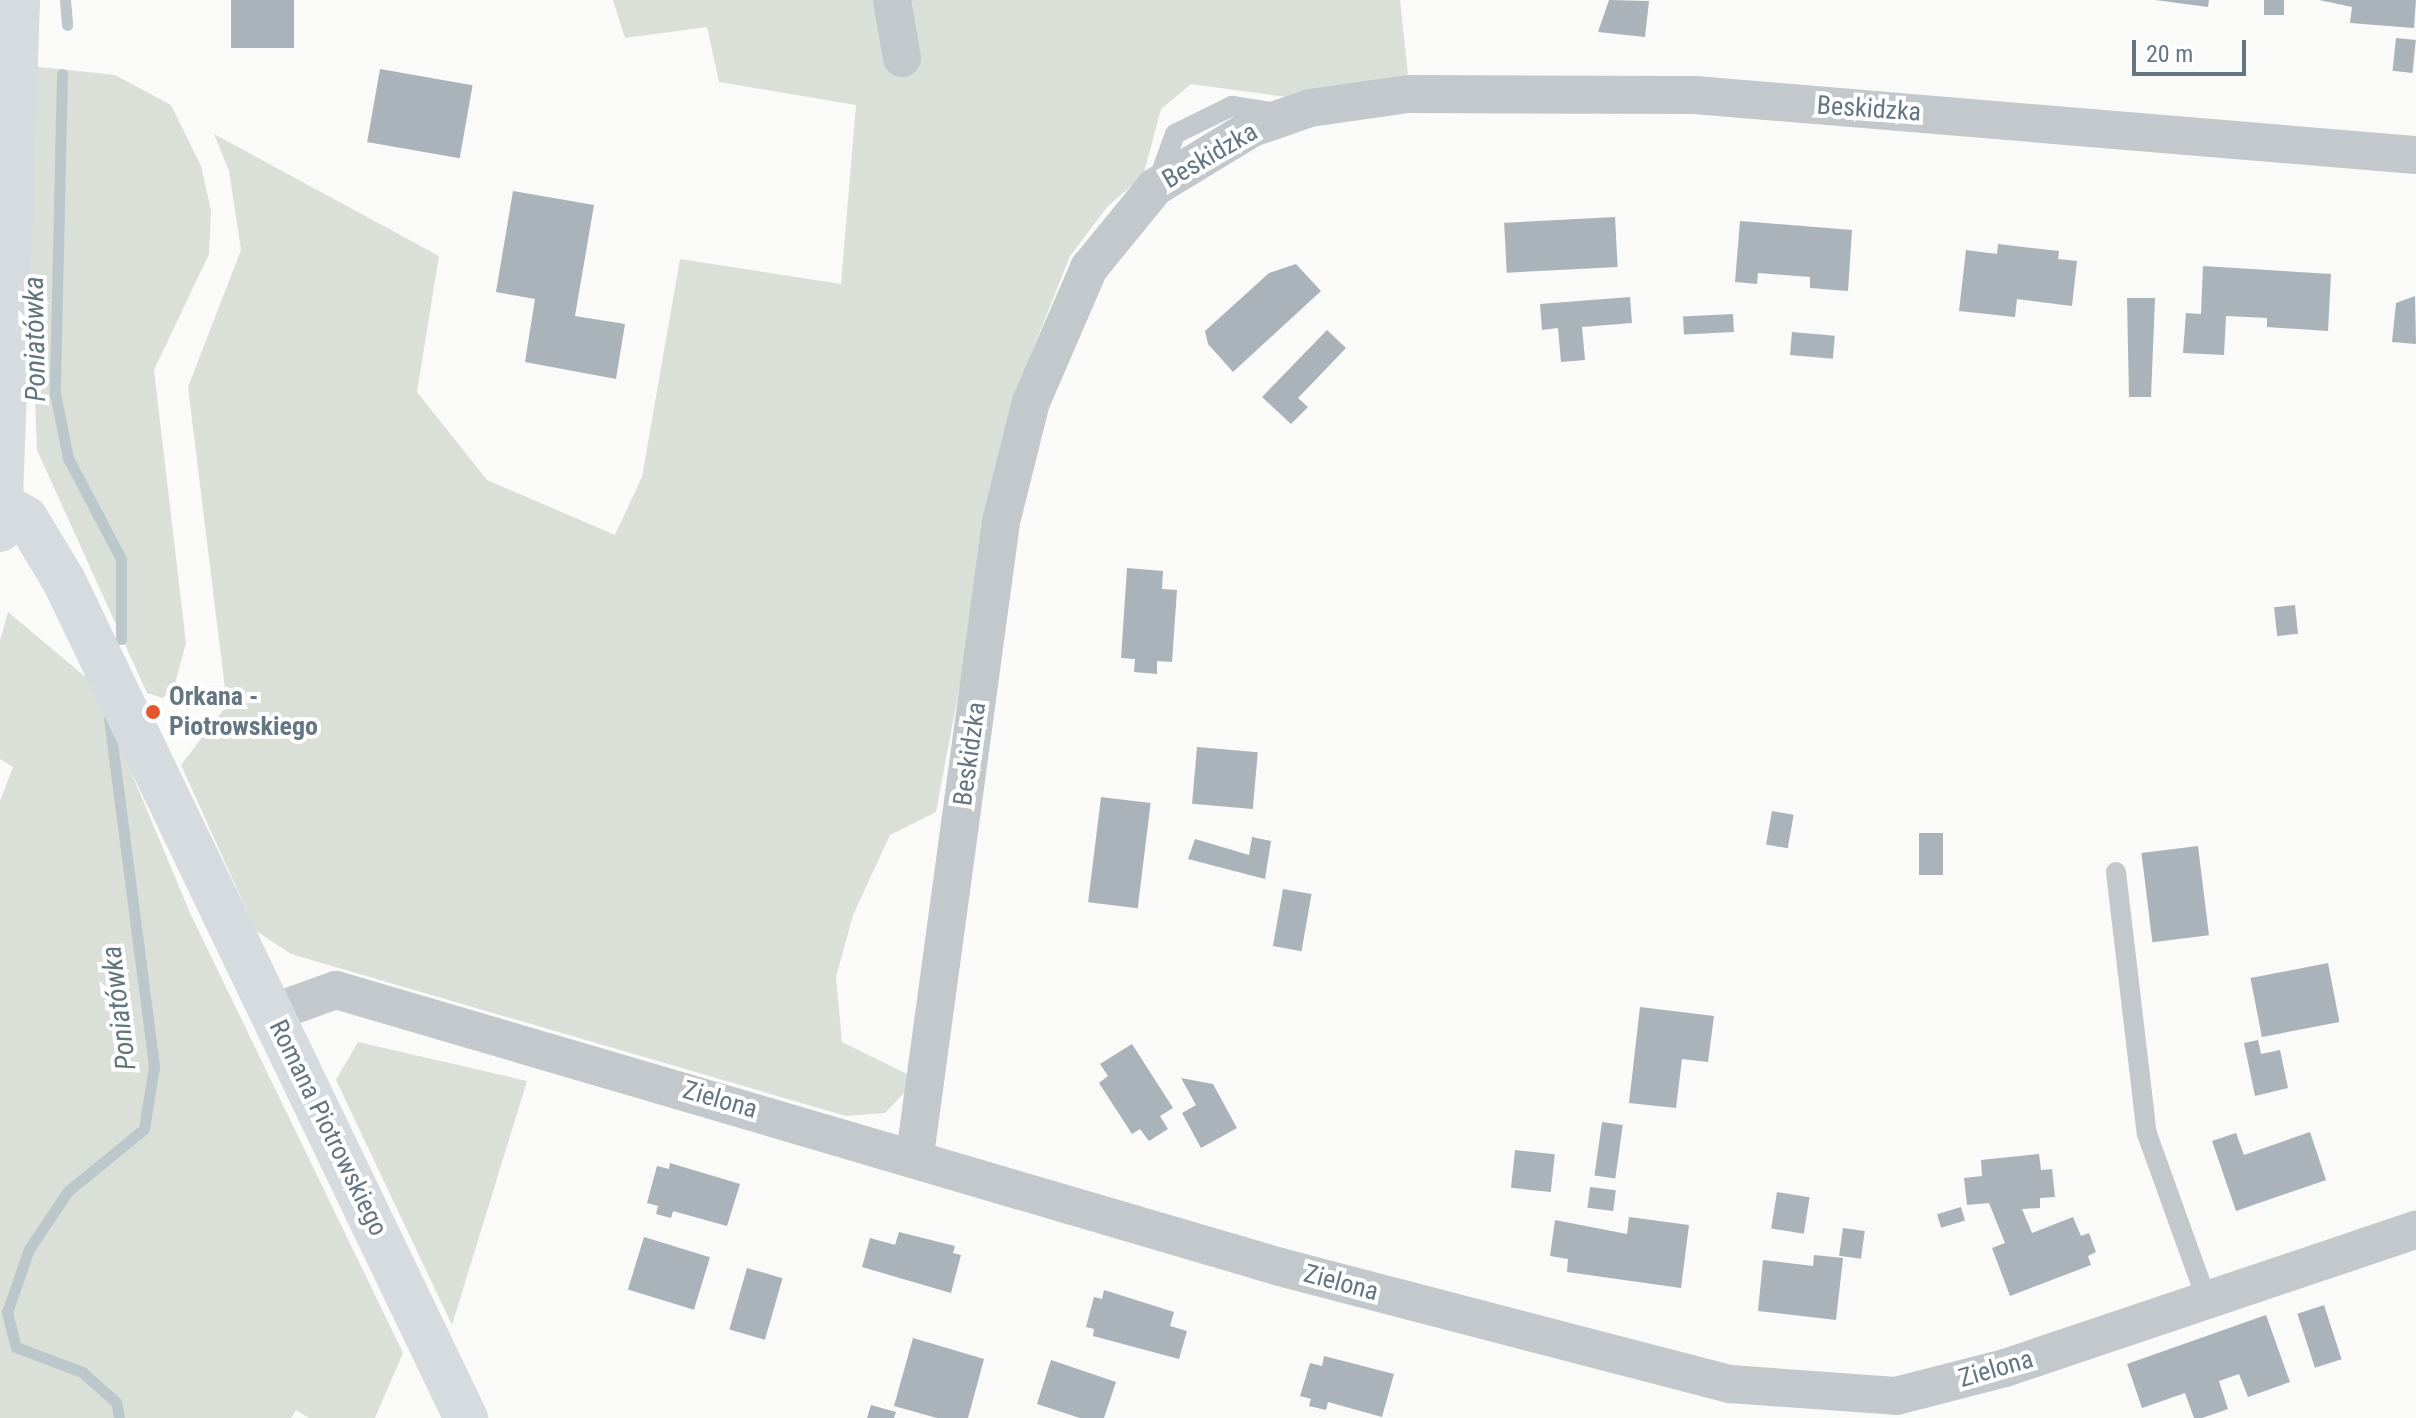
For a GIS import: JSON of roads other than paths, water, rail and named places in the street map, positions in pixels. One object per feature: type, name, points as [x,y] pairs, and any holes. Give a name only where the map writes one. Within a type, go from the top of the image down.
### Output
[{"type":"street","points":[[3,518],[18,0]]},
{"type":"street","points":[[892,0],[902,58]]},
{"type":"street","name":"Beskidzka","points":[[915,1155],[1001,522],[1027,417],[1089,268],[1155,187],[1239,135],[1284,117],[1408,94],[1695,95],[2416,155]]},
{"type":"street","name":"Romana Piotrowskiego","points":[[3,518],[26,518],[64,581],[466,1418]]},
{"type":"street","name":"Zielona","points":[[272,1013],[336,990],[915,1155],[1280,1267],[1730,1384],[1896,1396],[2005,1368],[2416,1230]]},
{"type":"lane","points":[[2116,872],[2147,1134],[2207,1301]]},
{"type":"waterway","name":"Poniatówka","points":[[65,0],[67,25]]},
{"type":"waterway","name":"Poniatówka","points":[[62,74],[55,393],[68,458],[121,559],[121,639]]},
{"type":"waterway","name":"Poniatówka","points":[[109,719],[154,1067],[144,1129],[68,1191],[29,1249],[7,1312],[16,1347],[82,1372],[116,1402],[119,1418]]},
{"type":"place","name":"Orkana - Piotrowskiego","points":[[153,712]]}]
